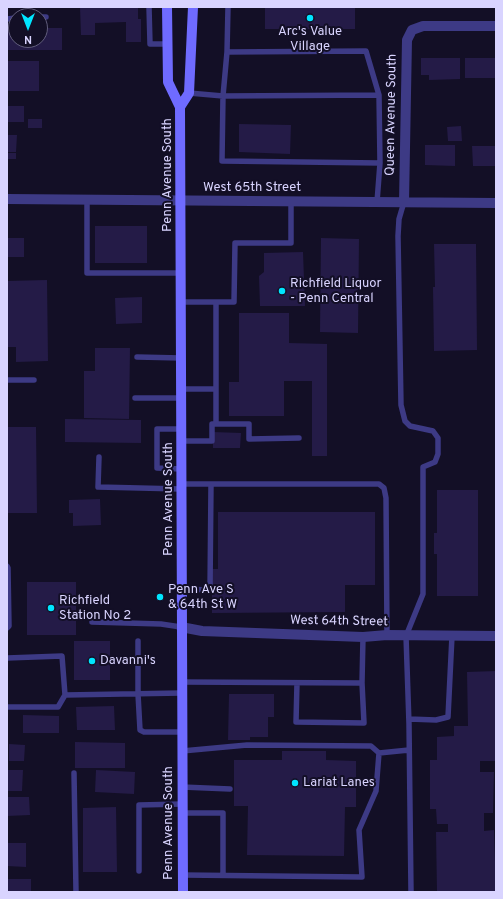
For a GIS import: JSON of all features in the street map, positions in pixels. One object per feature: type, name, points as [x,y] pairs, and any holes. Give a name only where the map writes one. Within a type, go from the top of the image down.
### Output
[{"type":"main road","name":"Penn Avenue South","points":[[167,7],[168,82],[180,107],[183,892]]},
{"type":"main road","points":[[189,93],[193,7]]},
{"type":"main road","name":"Penn Avenue South","points":[[180,107],[189,93]]},
{"type":"street","name":"Queen Avenue South","points":[[404,202],[407,40],[412,30],[423,26],[496,26]]},
{"type":"street","name":"West 65th Street","points":[[7,199],[496,203]]},
{"type":"street","name":"West 64th Street","points":[[182,627],[202,631],[363,637],[387,635],[496,636]]},
{"type":"lane","points":[[149,7],[150,44],[168,44]]},
{"type":"lane","points":[[228,7],[227,52],[223,96],[222,161],[380,163]]},
{"type":"lane","points":[[227,52],[366,51],[379,95],[380,163],[377,202]]},
{"type":"lane","points":[[189,93],[223,96],[379,95]]},
{"type":"lane","points":[[87,199],[87,273],[181,273]]},
{"type":"lane","points":[[181,302],[234,302],[235,243],[291,243],[291,201]]},
{"type":"lane","points":[[404,202],[399,218],[398,236],[401,405],[405,421],[410,426],[433,431],[438,438],[438,454],[435,462],[423,467],[423,594],[406,636],[410,750],[411,892]]},
{"type":"lane","points":[[216,302],[216,424]]},
{"type":"lane","points":[[137,357],[181,358]]},
{"type":"lane","points":[[7,380],[34,380]]},
{"type":"lane","points":[[134,398],[216,389]]},
{"type":"lane","points":[[181,441],[212,442],[212,424],[249,424],[249,439],[299,438]]},
{"type":"lane","points":[[181,429],[156,429],[157,468],[182,469]]},
{"type":"lane","points":[[99,457],[98,487],[182,486],[211,484],[379,484],[384,488],[386,498],[387,635]]},
{"type":"lane","points":[[182,589],[210,590],[211,484]]},
{"type":"lane","points":[[7,566],[9,626],[7,628]]},
{"type":"lane","points":[[92,622],[162,624],[182,627]]},
{"type":"lane","points":[[409,719],[436,720],[448,717],[452,636]]},
{"type":"lane","points":[[297,683],[296,722],[364,724],[362,683],[363,637]]},
{"type":"lane","points":[[138,641],[140,730],[144,732],[182,732]]},
{"type":"lane","points":[[7,658],[62,656],[65,695],[58,707],[7,707]]},
{"type":"lane","points":[[182,682],[362,683]]},
{"type":"lane","points":[[65,695],[182,694]]},
{"type":"lane","points":[[182,751],[247,745],[371,746],[378,753],[376,792],[359,830],[362,878],[183,875]]},
{"type":"lane","points":[[378,753],[410,750]]},
{"type":"lane","points":[[74,774],[76,892]]},
{"type":"lane","points":[[182,787],[230,789]]},
{"type":"lane","points":[[139,871],[139,805],[223,813],[223,875]]},
{"type":"building","points":[[80,7],[138,7],[138,19],[141,19],[141,42],[126,42],[126,22],[95,23],[95,35],[81,35]]},
{"type":"building","name":"Arc's Value Village","points":[[265,7],[355,7],[355,29],[265,29]]},
{"type":"building","points":[[7,27],[8,48],[48,48],[48,28],[62,28],[62,50],[7,50]]},
{"type":"building","points":[[421,58],[460,58],[460,79],[429,80],[429,75],[421,75]]},
{"type":"building","points":[[465,58],[496,58],[496,78],[465,78]]},
{"type":"building","points":[[7,61],[39,61],[39,91],[7,91]]},
{"type":"building","points":[[7,106],[24,106],[24,122],[7,122]]},
{"type":"building","points":[[28,119],[42,119],[42,128],[28,128]]},
{"type":"building","points":[[239,124],[291,125],[290,154],[239,152]]},
{"type":"building","points":[[461,126],[462,141],[448,141],[447,127]]},
{"type":"building","points":[[7,135],[17,135],[16,152],[7,152]]},
{"type":"building","points":[[425,145],[455,145],[455,166],[425,165]]},
{"type":"building","points":[[472,146],[496,146],[496,166],[473,166]]},
{"type":"building","points":[[8,153],[16,153],[16,159],[8,159]]},
{"type":"building","points":[[95,226],[147,226],[147,263],[95,263]]},
{"type":"building","points":[[7,238],[24,238],[24,257],[7,257]]},
{"type":"building","points":[[321,238],[359,239],[358,333],[320,332]]},
{"type":"building","points":[[434,244],[476,244],[477,350],[434,351]]},
{"type":"building","name":"Richfield Liquor - Penn Central","points":[[303,252],[305,306],[260,306],[259,276],[264,272],[264,253]]},
{"type":"building","points":[[47,280],[48,361],[16,362],[16,347],[7,347],[7,281]]},
{"type":"building","points":[[142,297],[142,323],[116,324],[115,298]]},
{"type":"building","points":[[239,313],[289,313],[289,343],[327,344],[327,456],[312,456],[312,381],[284,381],[284,416],[229,416],[229,382],[239,382]]},
{"type":"building","points":[[95,348],[130,348],[129,419],[84,418],[84,371],[95,371]]},
{"type":"building","points":[[65,419],[141,420],[141,443],[65,442]]},
{"type":"building","points":[[7,427],[36,427],[37,513],[7,513]]},
{"type":"building","points":[[213,432],[241,433],[240,448],[213,448]]},
{"type":"building","points":[[437,490],[478,490],[478,596],[437,596],[437,554],[434,554],[434,533],[437,533]]},
{"type":"building","points":[[100,499],[101,525],[73,526],[73,513],[69,513],[69,500]]},
{"type":"building","points":[[218,512],[375,512],[375,585],[345,585],[345,612],[212,613],[212,569],[218,569]]},
{"type":"building","name":"Richfield Station No 2","points":[[27,582],[76,582],[76,635],[27,635]]},
{"type":"building","name":"Davanni's","points":[[74,641],[110,641],[110,680],[74,680]]},
{"type":"building","points":[[496,671],[496,761],[480,761],[480,772],[494,772],[493,813],[484,813],[484,831],[494,830],[496,892],[437,892],[436,832],[448,832],[448,824],[437,824],[436,809],[430,809],[430,760],[437,760],[437,737],[454,736],[454,726],[468,726],[467,672]]},
{"type":"building","points":[[229,694],[274,694],[274,717],[268,717],[268,737],[250,737],[250,740],[228,740]]},
{"type":"building","points":[[114,706],[115,730],[77,730],[76,707]]},
{"type":"building","points":[[23,715],[59,716],[59,733],[23,733]]},
{"type":"building","points":[[75,742],[125,743],[125,768],[75,768]]},
{"type":"building","points":[[9,744],[25,745],[24,761],[9,761]]},
{"type":"building","name":"Lariat Lanes","points":[[282,751],[326,751],[326,760],[356,761],[356,807],[345,807],[344,856],[247,855],[248,806],[234,806],[234,760],[282,760]]},
{"type":"building","points":[[7,770],[23,770],[22,791],[7,791]]},
{"type":"building","points":[[96,770],[135,772],[134,794],[95,792]]},
{"type":"building","points":[[7,797],[29,797],[30,815],[7,816]]},
{"type":"building","points":[[116,807],[117,872],[83,872],[83,808]]},
{"type":"building","points":[[7,843],[26,843],[26,867],[7,866]]},
{"type":"building","points":[[7,879],[31,879],[31,892],[7,892]]},
{"type":"place","name":"Arc's Value Village","points":[[310,18]]},
{"type":"place","name":"Richfield Liquor - Penn Central","points":[[282,291]]},
{"type":"place","name":"Penn Ave S & 64th St W","points":[[160,597]]},
{"type":"place","name":"Richfield Station No 2","points":[[51,608]]},
{"type":"place","name":"Davanni's","points":[[92,661]]},
{"type":"place","name":"Lariat Lanes","points":[[295,783]]}]
